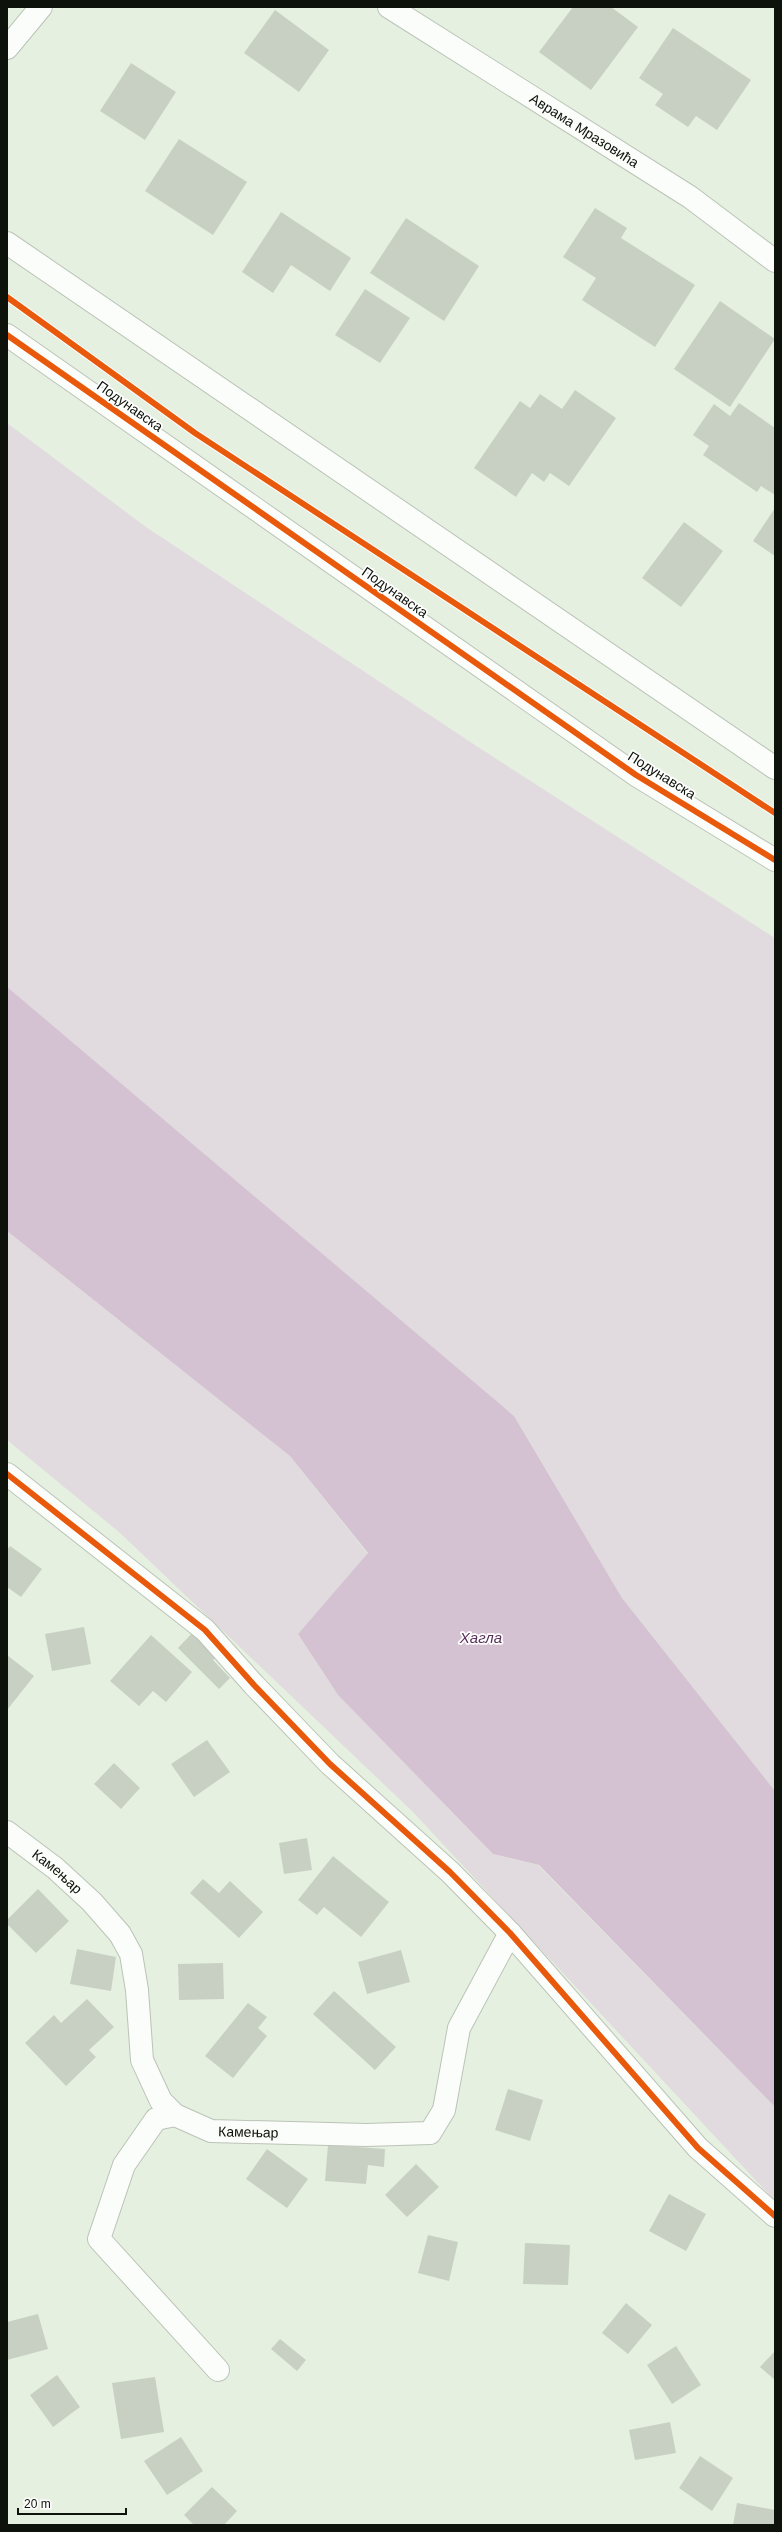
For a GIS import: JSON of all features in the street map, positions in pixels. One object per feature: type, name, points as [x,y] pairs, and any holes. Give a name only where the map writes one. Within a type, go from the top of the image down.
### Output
[{"type":"street","points":[[7,48],[41,7]]},
{"type":"street","name":"Аврама Мразовића","points":[[389,7],[690,197],[775,260]]},
{"type":"street","points":[[7,243],[775,768]]},
{"type":"street","name":"Подунавска","points":[[7,335],[636,775],[775,860]]},
{"type":"street","points":[[7,1474],[205,1630],[330,1764],[450,1872],[510,1933],[698,2148],[775,2216]]},
{"type":"street","name":"Камењар","points":[[7,1832],[56,1868],[92,1902],[120,1934],[131,1954],[137,1990],[142,2060],[161,2101],[175,2115],[211,2131],[366,2135],[430,2133],[444,2110],[459,2028],[510,1933]]},
{"type":"street","points":[[175,2115],[156,2119],[124,2165],[98,2239],[218,2370]]},
{"type":"shaded area","points":[[7,423],[146,527],[484,751],[775,938],[775,1791],[622,1598],[514,1416],[7,993]]},
{"type":"shaded area","points":[[7,1231],[290,1456],[368,1554],[298,1634],[338,1695],[493,1854],[538,1865],[775,2107],[775,2201],[413,1812],[119,1532],[7,1440]]},
{"type":"water","name":"Хагла","points":[[7,987],[514,1416],[622,1598],[775,1791],[775,2107],[539,1865],[493,1854],[338,1695],[298,1634],[368,1553],[290,1456],[7,1231]]},
{"type":"building","points":[[573,7],[611,7],[638,27],[591,90],[539,52]]},
{"type":"building","points":[[275,10],[329,50],[299,92],[244,53]]},
{"type":"building","points":[[673,28],[751,80],[717,130],[696,116],[688,127],[655,105],[663,94],[639,78]]},
{"type":"building","points":[[131,63],[176,92],[145,140],[100,111]]},
{"type":"building","points":[[179,139],[247,182],[213,235],[145,191]]},
{"type":"building","points":[[595,208],[627,228],[621,238],[695,285],[655,347],[582,300],[596,278],[563,257]]},
{"type":"building","points":[[281,212],[351,258],[330,291],[291,265],[273,293],[242,272]]},
{"type":"building","points":[[406,218],[479,266],[444,321],[370,273]]},
{"type":"building","points":[[365,289],[410,318],[380,363],[335,335]]},
{"type":"building","points":[[720,301],[775,339],[730,407],[674,369]]},
{"type":"building","points":[[575,390],[616,418],[569,486],[550,473],[544,482],[532,473],[516,497],[474,468],[520,401],[530,408],[540,394],[562,409]]},
{"type":"building","points":[[739,403],[775,428],[775,495],[761,486],[757,492],[703,455],[709,446],[693,435],[714,404],[730,416]]},
{"type":"building","points":[[775,508],[775,556],[753,541]]},
{"type":"building","points":[[684,522],[723,551],[681,607],[642,578]]},
{"type":"building","points":[[10,1546],[42,1569],[21,1597],[7,1587],[7,1550]]},
{"type":"building","points":[[84,1627],[91,1664],[52,1671],[45,1634]]},
{"type":"building","points":[[197,1628],[221,1652],[213,1660],[230,1678],[219,1689],[178,1648]]},
{"type":"building","points":[[151,1635],[192,1672],[166,1702],[153,1691],[139,1706],[110,1681]]},
{"type":"building","points":[[7,1655],[34,1676],[7,1710]]},
{"type":"building","points":[[207,1740],[230,1772],[194,1797],[171,1764]]},
{"type":"building","points":[[114,1763],[140,1788],[121,1809],[94,1784]]},
{"type":"building","points":[[307,1838],[312,1870],[284,1874],[279,1843]]},
{"type":"building","points":[[333,1856],[389,1902],[361,1937],[324,1907],[317,1915],[298,1900]]},
{"type":"building","points":[[203,1879],[219,1893],[230,1881],[263,1912],[239,1938],[190,1893]]},
{"type":"building","points":[[38,1889],[69,1921],[36,1953],[7,1924],[7,1920]]},
{"type":"building","points":[[77,1949],[116,1957],[111,1991],[70,1984]]},
{"type":"building","points":[[401,1950],[410,1982],[367,1994],[358,1962]]},
{"type":"building","points":[[223,1963],[224,1999],[179,2000],[178,1964]]},
{"type":"building","points":[[334,1991],[396,2047],[375,2070],[313,2014]]},
{"type":"building","points":[[87,1999],[114,2027],[89,2050],[96,2057],[66,2086],[25,2043],[54,2015],[61,2023]]},
{"type":"building","points":[[248,2003],[267,2017],[258,2028],[267,2036],[233,2078],[205,2056]]},
{"type":"building","points":[[508,2089],[543,2100],[530,2141],[495,2130]]},
{"type":"building","points":[[328,2145],[385,2149],[384,2167],[368,2165],[366,2184],[325,2181]]},
{"type":"building","points":[[267,2149],[308,2179],[287,2208],[246,2179]]},
{"type":"building","points":[[416,2164],[439,2187],[407,2217],[385,2195]]},
{"type":"building","points":[[669,2194],[706,2214],[686,2251],[649,2231]]},
{"type":"building","points":[[428,2235],[458,2242],[449,2281],[418,2273]]},
{"type":"building","points":[[525,2243],[570,2245],[568,2285],[523,2284]]},
{"type":"building","points":[[626,2303],[652,2325],[628,2354],[602,2333]]},
{"type":"building","points":[[38,2314],[48,2349],[7,2360],[7,2322]]},
{"type":"building","points":[[280,2339],[306,2360],[297,2371],[271,2349]]},
{"type":"building","points":[[676,2346],[701,2385],[672,2404],[647,2365]]},
{"type":"building","points":[[775,2351],[775,2380],[760,2367]]},
{"type":"building","points":[[57,2375],[80,2407],[53,2427],[30,2395]]},
{"type":"building","points":[[155,2377],[164,2432],[121,2439],[112,2383]]},
{"type":"building","points":[[670,2422],[676,2453],[635,2460],[629,2430]]},
{"type":"building","points":[[181,2437],[203,2471],[167,2495],[144,2461]]},
{"type":"building","points":[[700,2456],[733,2478],[712,2511],[679,2488]]},
{"type":"building","points":[[212,2487],[237,2511],[224,2525],[194,2525],[184,2515]]},
{"type":"building","points":[[737,2503],[775,2510],[775,2525],[733,2525]]},
{"type":"cycle path","points":[[7,297],[195,433],[775,813]]},
{"type":"cycle path","points":[[7,335],[636,775],[775,860]]},
{"type":"cycle path","points":[[7,1474],[205,1630],[254,1685],[330,1764],[450,1872],[510,1933],[698,2148],[775,2216]]}]
